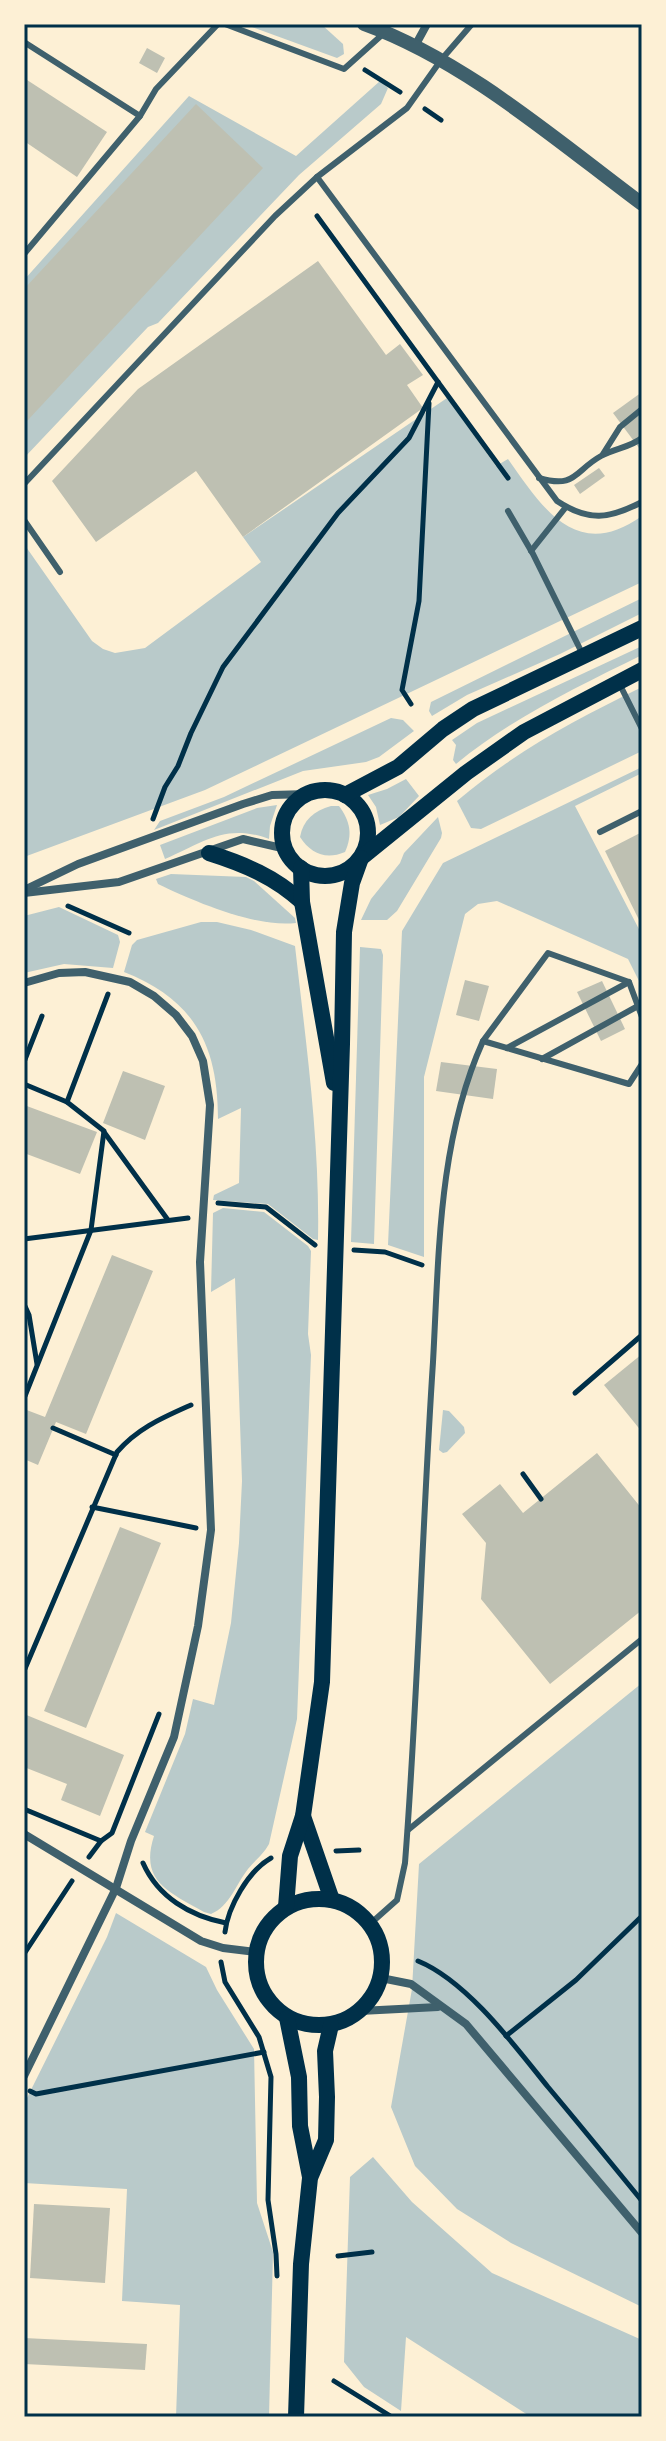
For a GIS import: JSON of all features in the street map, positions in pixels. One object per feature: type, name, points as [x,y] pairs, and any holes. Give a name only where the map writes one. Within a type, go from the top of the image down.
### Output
[{"type":"main road","points":[[345,795],[398,767],[461,716],[642,628]]},
{"type":"main road","points":[[286,1907],[290,1856],[303,1816],[322,1682],[344,932],[352,883],[361,858],[368,835],[363,812],[345,795],[333,791],[308,794],[297,800],[284,823],[282,836],[286,849],[301,868],[309,873],[328,876],[346,870],[361,858],[466,773],[524,732],[642,670]]},
{"type":"main road","points":[[209,853],[281,882],[302,902]]},
{"type":"main road","points":[[301,868],[302,902],[340,1120]]},
{"type":"main road","points":[[303,1816],[332,1900]]},
{"type":"main road","points":[[308,1899],[332,1900],[346,1904],[370,1924],[379,1940],[383,1959],[381,1978],[373,1996],[360,2011],[331,2025],[309,2025],[287,2018],[272,2006],[261,1990],[256,1971],[256,1952],[262,1934],[272,1919],[286,1907],[308,1899]]},
{"type":"main road","points":[[287,2018],[299,2077],[300,2126],[310,2178]]},
{"type":"main road","points":[[296,2417],[301,2264],[310,2178],[326,2140],[325,2051],[331,2025]]},
{"type":"street","points":[[364,24],[441,60],[642,204]]},
{"type":"street","points":[[415,46],[427,24]]},
{"type":"street","points":[[24,891],[78,864],[243,804],[272,795],[308,794]]},
{"type":"street","points":[[24,891],[119,882],[243,839],[286,849]]},
{"type":"street","points":[[24,983],[59,973],[85,972],[116,977],[143,989],[176,1015],[192,1036],[203,1061],[209,1089],[200,1262],[211,1530],[198,1626],[174,1737],[131,1841],[116,1888],[24,2076]]},
{"type":"street","points":[[24,1834],[201,1941],[223,1948],[256,1952]]},
{"type":"street","points":[[381,1978],[411,1984],[466,2024],[642,2233]]},
{"type":"street","points":[[360,2011],[439,2007]]},
{"type":"lane","points":[[24,254],[140,116],[156,89],[218,24]]},
{"type":"lane","points":[[225,24],[344,69],[386,32]]},
{"type":"lane","points":[[24,484],[275,216],[317,177],[407,108],[441,60],[472,24]]},
{"type":"lane","points":[[24,42],[140,116]]},
{"type":"lane","points":[[317,177],[557,501],[574,512],[592,515],[618,514],[642,502]]},
{"type":"lane","points":[[602,455],[620,427],[642,409]]},
{"type":"lane","points":[[539,478],[557,483],[568,480],[602,455],[631,447],[642,438]]},
{"type":"lane","points":[[531,551],[566,507]]},
{"type":"lane","points":[[508,511],[584,656]]},
{"type":"lane","points":[[24,520],[60,572]]},
{"type":"lane","points":[[618,682],[642,729]]},
{"type":"lane","points":[[600,832],[642,811]]},
{"type":"lane","points":[[370,1924],[397,1900],[405,1863],[445,1177],[469,1073],[483,1041],[548,953],[629,982],[642,1017]]},
{"type":"lane","points":[[507,1048],[629,982]]},
{"type":"lane","points":[[542,1059],[638,1006]]},
{"type":"lane","points":[[483,1041],[629,1084],[642,1064]]},
{"type":"lane","points":[[408,1830],[642,1639]]},
{"type":"path","points":[[317,216],[508,478]]},
{"type":"path","points":[[153,819],[165,787],[178,766],[223,667],[338,513],[409,438],[438,382]]},
{"type":"path","points":[[411,704],[402,690],[419,601],[430,398]]},
{"type":"path","points":[[38,891],[129,933]]},
{"type":"path","points":[[67,1102],[108,994]]},
{"type":"path","points":[[24,1062],[42,1016]]},
{"type":"path","points":[[24,1084],[67,1102],[104,1131],[168,1220]]},
{"type":"path","points":[[25,1396],[91,1230],[104,1131]]},
{"type":"path","points":[[214,1203],[266,1207],[322,1249]]},
{"type":"path","points":[[24,1239],[189,1217],[188,1231]]},
{"type":"path","points":[[350,1249],[385,1252],[438,1271]]},
{"type":"path","points":[[24,1304],[29,1315],[37,1365]]},
{"type":"path","points":[[575,1393],[642,1335]]},
{"type":"path","points":[[191,1393],[192,1419]]},
{"type":"path","points":[[24,1671],[116,1455],[129,1437],[145,1426],[192,1405]]},
{"type":"path","points":[[53,1428],[116,1455]]},
{"type":"path","points":[[523,1474],[541,1499]]},
{"type":"path","points":[[92,1507],[196,1528]]},
{"type":"path","points":[[195,1514],[196,1543]]},
{"type":"path","points":[[24,1954],[81,1868],[101,1841],[112,1833],[161,1708]]},
{"type":"path","points":[[24,1809],[101,1841]]},
{"type":"path","points":[[112,1833],[143,1846],[141,1858],[160,1892],[204,1918],[226,1923]]},
{"type":"path","points":[[314,1853],[359,1850]]},
{"type":"path","points":[[277,2283],[268,2200],[271,2077],[251,2022],[225,1982],[221,1966],[230,1911],[255,1871],[270,1858],[290,1856]]},
{"type":"path","points":[[506,2036],[576,1980],[642,1916]]},
{"type":"path","points":[[24,2088],[36,2094],[264,2052]]},
{"type":"path","points":[[338,2256],[372,2252]]},
{"type":"path","points":[[334,2381],[392,2417]]},
{"type":"shaded area","points":[[244,24],[321,24],[343,44],[344,54],[337,58]]},
{"type":"shaded area","points":[[380,81],[388,88],[381,104],[299,175],[24,458],[24,280],[189,96],[296,156]]},
{"type":"shaded area","points":[[447,398],[496,466],[508,459],[534,495],[563,523],[580,531],[598,534],[619,529],[642,516],[642,582],[205,790],[24,857],[24,544],[92,641],[115,653],[145,648],[261,562],[243,537]]},
{"type":"shaded area","points":[[642,598],[642,613],[467,695],[432,716],[429,711],[431,702]]},
{"type":"shaded area","points":[[642,646],[642,655],[522,718],[456,764],[453,760],[456,745],[452,740],[477,723]]},
{"type":"shaded area","points":[[642,687],[642,751],[481,829],[471,828],[457,801],[546,738]]},
{"type":"shaded area","points":[[391,718],[403,720],[414,731],[379,757],[366,762],[303,771],[154,830],[160,821],[224,797]]},
{"type":"shaded area","points":[[642,767],[642,773],[575,806],[642,935],[642,987],[628,959],[497,901],[478,904],[465,914],[424,1077],[424,1257],[388,1245],[402,931],[443,863]]},
{"type":"shaded area","points":[[406,779],[419,796],[399,817],[380,825],[376,807],[368,795]]},
{"type":"shaded area","points":[[277,805],[269,839],[240,833],[227,834],[165,859],[160,845],[257,808]]},
{"type":"shaded area","points":[[331,806],[339,806],[346,817],[349,839],[345,852],[325,855],[309,848],[300,837],[310,817]]},
{"type":"shaded area","points":[[438,817],[441,838],[397,911],[387,920],[361,920],[371,899],[400,863],[404,853]]},
{"type":"shaded area","points":[[171,874],[246,877],[295,918],[296,923],[244,917],[206,905],[158,884],[156,879]]},
{"type":"shaded area","points":[[59,907],[118,935],[120,942],[113,968],[64,964],[24,973],[24,916]]},
{"type":"shaded area","points":[[201,922],[217,922],[251,930],[295,946],[315,1129],[318,1240],[268,1204],[213,1200],[214,1195],[239,1183],[241,1108],[218,1119],[213,1069],[198,1029],[169,997],[124,972],[132,945],[137,940]]},
{"type":"shaded area","points":[[360,947],[381,949],[383,955],[374,1244],[351,1242]]},
{"type":"shaded area","points":[[223,1208],[264,1212],[311,1251],[308,1334],[311,1355],[297,1719],[269,1844],[228,1900],[211,1914],[161,1884],[151,1864],[154,1836],[145,1832],[185,1734],[193,1699],[214,1705],[231,1623],[242,1481],[235,1278],[211,1292],[213,1213]]},
{"type":"shaded area","points":[[443,1410],[449,1411],[464,1427],[465,1433],[443,1453],[439,1450]]},
{"type":"shaded area","points":[[642,1683],[642,2307],[511,2243],[457,2209],[415,2166],[391,2107],[412,1989],[419,1864]]},
{"type":"shaded area","points":[[116,1913],[206,1967],[254,2049],[257,2203],[273,2252],[269,2417],[176,2417],[180,2305],[122,2301],[127,2189],[24,2183],[24,2104]]},
{"type":"shaded area","points":[[373,2157],[412,2202],[492,2273],[642,2340],[642,2417],[531,2417],[406,2337],[401,2411],[364,2387],[344,2362],[350,2177]]},
{"type":"building","points":[[147,48],[165,58],[157,73],[139,63]]},
{"type":"building","points":[[24,78],[107,132],[77,177],[24,141]]},
{"type":"building","points":[[196,104],[263,168],[27,421],[24,418],[24,289]]},
{"type":"building","points":[[318,261],[386,355],[400,344],[423,375],[407,385],[423,408],[243,537],[196,471],[96,542],[52,481],[138,389]]},
{"type":"building","points":[[642,392],[642,452],[613,413]]},
{"type":"building","points":[[599,468],[605,476],[580,494],[574,485]]},
{"type":"building","points":[[642,832],[642,926],[605,851]]},
{"type":"building","points":[[465,980],[489,986],[479,1021],[456,1015]]},
{"type":"building","points":[[602,981],[625,1029],[601,1041],[577,992]]},
{"type":"building","points":[[441,1062],[497,1069],[493,1099],[436,1091]]},
{"type":"building","points":[[123,1071],[165,1086],[145,1140],[103,1123]]},
{"type":"building","points":[[24,1105],[97,1132],[80,1174],[24,1153]]},
{"type":"building","points":[[112,1255],[153,1271],[86,1434],[56,1422],[38,1465],[24,1459],[24,1409],[45,1417]]},
{"type":"building","points":[[642,1354],[642,1432],[604,1385]]},
{"type":"building","points":[[597,1453],[642,1509],[642,1610],[550,1684],[481,1599],[486,1543],[462,1514],[500,1484],[523,1513]]},
{"type":"building","points":[[120,1527],[161,1543],[86,1728],[44,1711]]},
{"type":"building","points":[[24,1714],[124,1755],[100,1816],[61,1800],[67,1784],[24,1767]]},
{"type":"building","points":[[34,2204],[110,2208],[105,2283],[30,2278]]},
{"type":"building","points":[[24,2338],[147,2344],[145,2370],[24,2364]]}]
